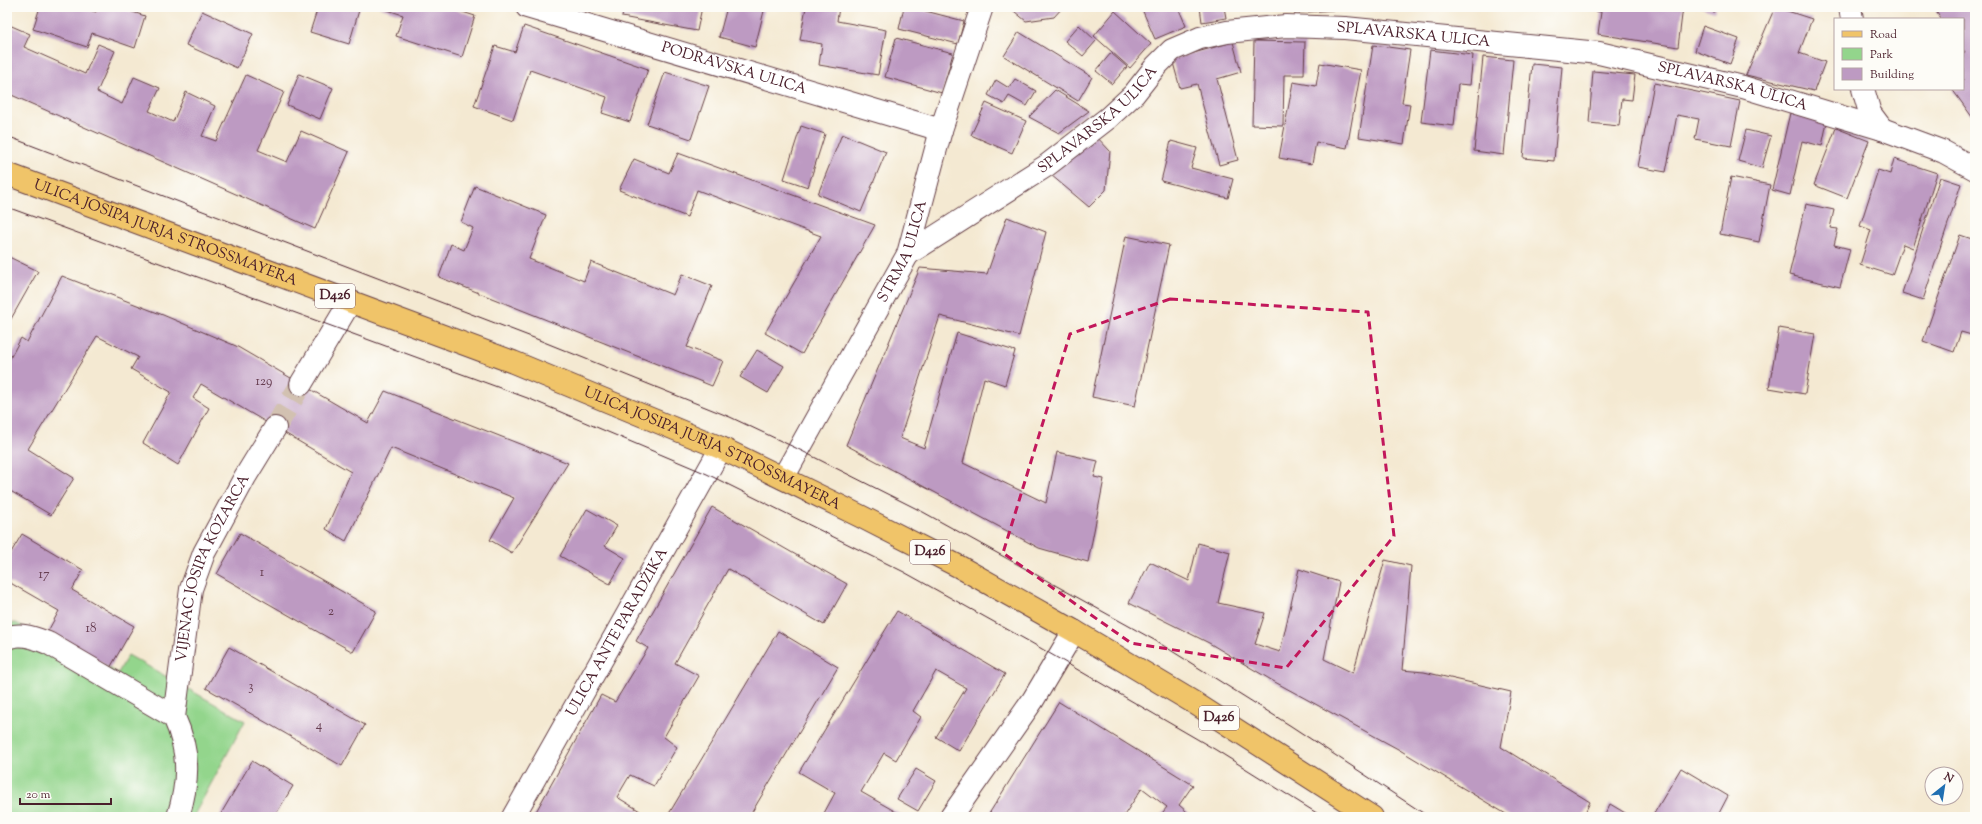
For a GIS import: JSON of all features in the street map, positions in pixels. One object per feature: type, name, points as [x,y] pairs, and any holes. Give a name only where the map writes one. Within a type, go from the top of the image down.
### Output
[{"type":"main road","name":"ULICA JOSIPA JURJA STROSSMAYERA","points":[[7,174],[514,362],[721,448],[958,566],[1074,631],[1206,710],[1372,817]]},
{"type":"street","name":"PODRAVSKA ULICA","points":[[527,7],[941,130]]},
{"type":"street","name":"STRMA ULICA","points":[[783,478],[908,254],[941,130],[982,7]]},
{"type":"street","points":[[1850,7],[1852,18]]},
{"type":"street","name":"SPLAVARSKA ULICA","points":[[908,254],[1046,166],[1065,152],[1134,94],[1156,66],[1172,50],[1200,38],[1227,32],[1286,26],[1345,28],[1599,53],[1743,87],[1882,129],[1944,152],[1975,169]]},
{"type":"street","points":[[1863,90],[1870,113],[1882,129]]},
{"type":"street","points":[[301,384],[350,302]]},
{"type":"street","name":"VIJENAC JOSIPA KOZARCA","points":[[174,717],[191,589],[204,553],[245,477],[275,428]]},
{"type":"street","name":"ULICA ANTE PARADŽIKA","points":[[513,817],[721,448]]},
{"type":"street","points":[[951,817],[1033,700],[1074,631]]},
{"type":"street","points":[[7,638],[14,635],[26,636],[48,643],[174,717],[182,734],[186,761],[186,792],[178,817]]},
{"type":"highlighted area","points":[[1170,299],[1368,312],[1394,536],[1286,668],[1131,643],[1003,553],[1070,334]]},
{"type":"green space","points":[[16,623],[118,673],[128,655],[245,721],[193,817],[7,817],[7,624]]},
{"type":"building","points":[[40,7],[79,7],[96,12],[98,7],[117,7],[145,16],[135,48],[92,33],[87,47],[33,29]]},
{"type":"building","points":[[318,7],[360,7],[349,44],[310,32]]},
{"type":"building","points":[[378,7],[447,7],[475,16],[462,57],[396,36],[403,15]]},
{"type":"building","points":[[624,7],[702,7],[697,31],[622,17]]},
{"type":"building","points":[[727,7],[765,7],[755,47],[719,37]]},
{"type":"building","points":[[806,7],[839,7],[837,21],[886,30],[878,75],[819,65],[822,44],[800,40]]},
{"type":"building","points":[[904,7],[910,7],[964,21],[958,44],[899,29]]},
{"type":"building","points":[[1009,7],[1063,7],[1054,17],[1026,21]]},
{"type":"building","points":[[1141,7],[1178,7],[1186,26],[1155,39]]},
{"type":"building","points":[[1200,7],[1224,7],[1226,18],[1202,22]]},
{"type":"building","points":[[1293,7],[1332,7],[1333,10],[1294,13]]},
{"type":"building","points":[[1572,7],[1683,7],[1678,47],[1598,34],[1601,12]]},
{"type":"building","points":[[1700,7],[1716,7],[1714,12]]},
{"type":"building","points":[[1775,7],[1812,19],[1799,53],[1825,62],[1814,91],[1746,75]]},
{"type":"building","points":[[1933,7],[1975,7],[1975,121],[1953,90],[1964,90],[1964,18],[1940,18]]},
{"type":"building","points":[[202,11],[253,34],[237,68],[186,45]]},
{"type":"building","points":[[1115,11],[1151,44],[1130,68],[1094,36]]},
{"type":"building","points":[[7,24],[30,34],[24,47],[85,74],[98,44],[115,51],[97,92],[122,104],[134,77],[160,88],[149,111],[173,122],[186,92],[215,106],[202,136],[216,141],[246,75],[284,92],[258,150],[287,162],[301,131],[349,152],[315,229],[7,93]]},
{"type":"building","points":[[1079,25],[1096,41],[1083,56],[1065,41]]},
{"type":"building","points":[[524,26],[648,69],[630,122],[602,113],[607,97],[530,70],[513,120],[474,106],[495,46],[515,52]]},
{"type":"building","points":[[1703,26],[1739,39],[1730,64],[1695,51]]},
{"type":"building","points":[[1019,32],[1092,77],[1078,101],[1004,56]]},
{"type":"building","points":[[896,38],[953,53],[942,93],[885,77]]},
{"type":"building","points":[[1254,41],[1305,42],[1304,75],[1284,75],[1283,126],[1252,125]]},
{"type":"building","points":[[1233,42],[1241,72],[1217,79],[1238,160],[1219,165],[1197,84],[1180,88],[1172,59]]},
{"type":"building","points":[[1373,45],[1410,50],[1402,103],[1410,104],[1404,144],[1359,137]]},
{"type":"building","points":[[1430,50],[1473,55],[1470,85],[1458,84],[1454,126],[1421,122]]},
{"type":"building","points":[[1111,53],[1127,67],[1112,84],[1096,71]]},
{"type":"building","points":[[1483,57],[1513,60],[1504,155],[1474,151]]},
{"type":"building","points":[[1320,63],[1361,70],[1347,148],[1316,142],[1312,164],[1279,158],[1293,82],[1316,86]]},
{"type":"building","points":[[1532,64],[1562,67],[1554,161],[1523,158]]},
{"type":"building","points":[[1593,71],[1635,75],[1632,100],[1622,99],[1619,126],[1589,123]]},
{"type":"building","points":[[665,72],[709,86],[691,139],[647,124]]},
{"type":"building","points":[[299,74],[333,88],[320,119],[287,105]]},
{"type":"building","points":[[1015,79],[1036,91],[1027,106],[1009,96],[1004,104],[988,95],[996,80],[1009,88]]},
{"type":"building","points":[[1654,83],[1740,101],[1731,146],[1695,139],[1699,119],[1677,115],[1666,172],[1638,167]]},
{"type":"building","points":[[1055,90],[1089,111],[1059,133],[1029,117]]},
{"type":"building","points":[[986,103],[1026,121],[1012,153],[971,135]]},
{"type":"building","points":[[1790,113],[1827,122],[1822,146],[1802,141],[1790,195],[1772,190]]},
{"type":"building","points":[[801,126],[825,134],[808,187],[784,179]]},
{"type":"building","points":[[1836,128],[1869,141],[1847,198],[1814,185]]},
{"type":"building","points":[[1746,130],[1771,136],[1762,168],[1738,161]]},
{"type":"building","points":[[842,134],[886,152],[861,212],[818,194]]},
{"type":"building","points":[[1095,135],[1110,151],[1106,190],[1089,207],[1051,175]]},
{"type":"building","points":[[1171,141],[1197,148],[1191,168],[1233,179],[1228,198],[1161,181]]},
{"type":"building","points":[[678,153],[875,225],[802,354],[765,333],[821,236],[697,190],[687,217],[619,190],[634,159],[669,173]]},
{"type":"building","points":[[1894,159],[1937,173],[1913,248],[1903,244],[1892,275],[1860,265],[1871,230],[1860,226],[1878,170],[1890,174]]},
{"type":"building","points":[[1731,177],[1770,185],[1759,242],[1720,234]]},
{"type":"building","points":[[1940,177],[1961,184],[1923,300],[1902,293]]},
{"type":"building","points":[[475,186],[546,215],[529,259],[584,281],[591,262],[673,295],[682,274],[712,286],[687,347],[723,361],[712,386],[439,277],[451,244],[464,250],[473,228],[461,222]]},
{"type":"building","points":[[1806,204],[1834,210],[1830,228],[1838,229],[1834,245],[1850,249],[1840,287],[1789,275]]},
{"type":"building","points":[[1007,217],[1046,232],[1019,336],[940,316],[900,438],[924,448],[957,333],[1015,351],[1005,385],[984,378],[963,463],[1046,503],[1057,452],[1098,461],[1094,477],[1104,479],[1088,562],[1039,548],[846,445],[920,268],[987,274]]},
{"type":"building","points":[[1960,235],[1975,240],[1975,336],[1961,332],[1954,352],[1923,341]]},
{"type":"building","points":[[1126,236],[1169,245],[1135,406],[1092,397]]},
{"type":"building","points":[[7,256],[38,271],[7,326]]},
{"type":"building","points":[[62,276],[163,315],[236,346],[368,423],[385,391],[568,463],[512,553],[490,540],[514,498],[391,448],[346,541],[326,529],[351,472],[201,384],[193,398],[209,408],[178,465],[143,443],[171,392],[131,369],[138,357],[97,336],[28,449],[74,478],[51,515],[7,489],[7,364],[21,338],[27,342]]},
{"type":"building","points":[[1779,328],[1815,334],[1805,394],[1769,388]]},
{"type":"building","points":[[757,350],[784,366],[768,393],[740,377]]},
{"type":"building","points":[[712,507],[847,584],[824,625],[728,569],[675,663],[699,676],[664,737],[677,747],[654,786],[630,775],[617,797],[640,811],[636,817],[533,817],[601,695],[615,702],[648,648],[636,641]]},
{"type":"building","points":[[587,509],[617,526],[605,546],[625,558],[610,584],[560,556]]},
{"type":"building","points":[[240,533],[376,611],[353,652],[217,574]]},
{"type":"building","points":[[22,534],[83,570],[72,590],[134,626],[110,668],[48,631],[59,611],[7,581],[7,559]]},
{"type":"building","points":[[1198,543],[1230,552],[1218,603],[1265,613],[1255,644],[1280,652],[1299,569],[1339,582],[1324,659],[1353,673],[1385,560],[1411,566],[1402,670],[1424,672],[1511,692],[1501,747],[1590,802],[1583,817],[1511,817],[1398,749],[1273,681],[1209,643],[1129,603],[1150,562],[1189,581]]},
{"type":"building","points":[[897,611],[1005,674],[959,751],[936,737],[966,688],[936,671],[913,711],[921,717],[896,760],[884,753],[861,792],[905,817],[826,817],[823,815],[835,793],[799,772]]},
{"type":"building","points":[[778,631],[838,667],[749,817],[667,817]]},
{"type":"building","points":[[229,647],[365,725],[342,766],[206,688]]},
{"type":"building","points":[[1059,702],[1193,785],[1179,805],[1193,817],[1159,817],[1167,807],[1142,788],[1123,817],[987,817]]},
{"type":"building","points":[[252,761],[293,786],[274,817],[219,817]]},
{"type":"building","points":[[1681,768],[1728,796],[1717,817],[1652,817]]},
{"type":"building","points":[[916,769],[936,781],[918,811],[897,799]]},
{"type":"building","points":[[1610,804],[1632,817],[1604,817]]},
{"type":"tunnel","points":[[275,428],[301,384]]},
{"type":"tram line","points":[[7,136],[534,338],[730,417],[798,449],[923,512],[1156,641],[1291,726],[1429,817]]},
{"type":"tram line","points":[[7,207],[530,399],[707,474],[904,572],[1030,642],[1216,750],[1323,817]]}]
